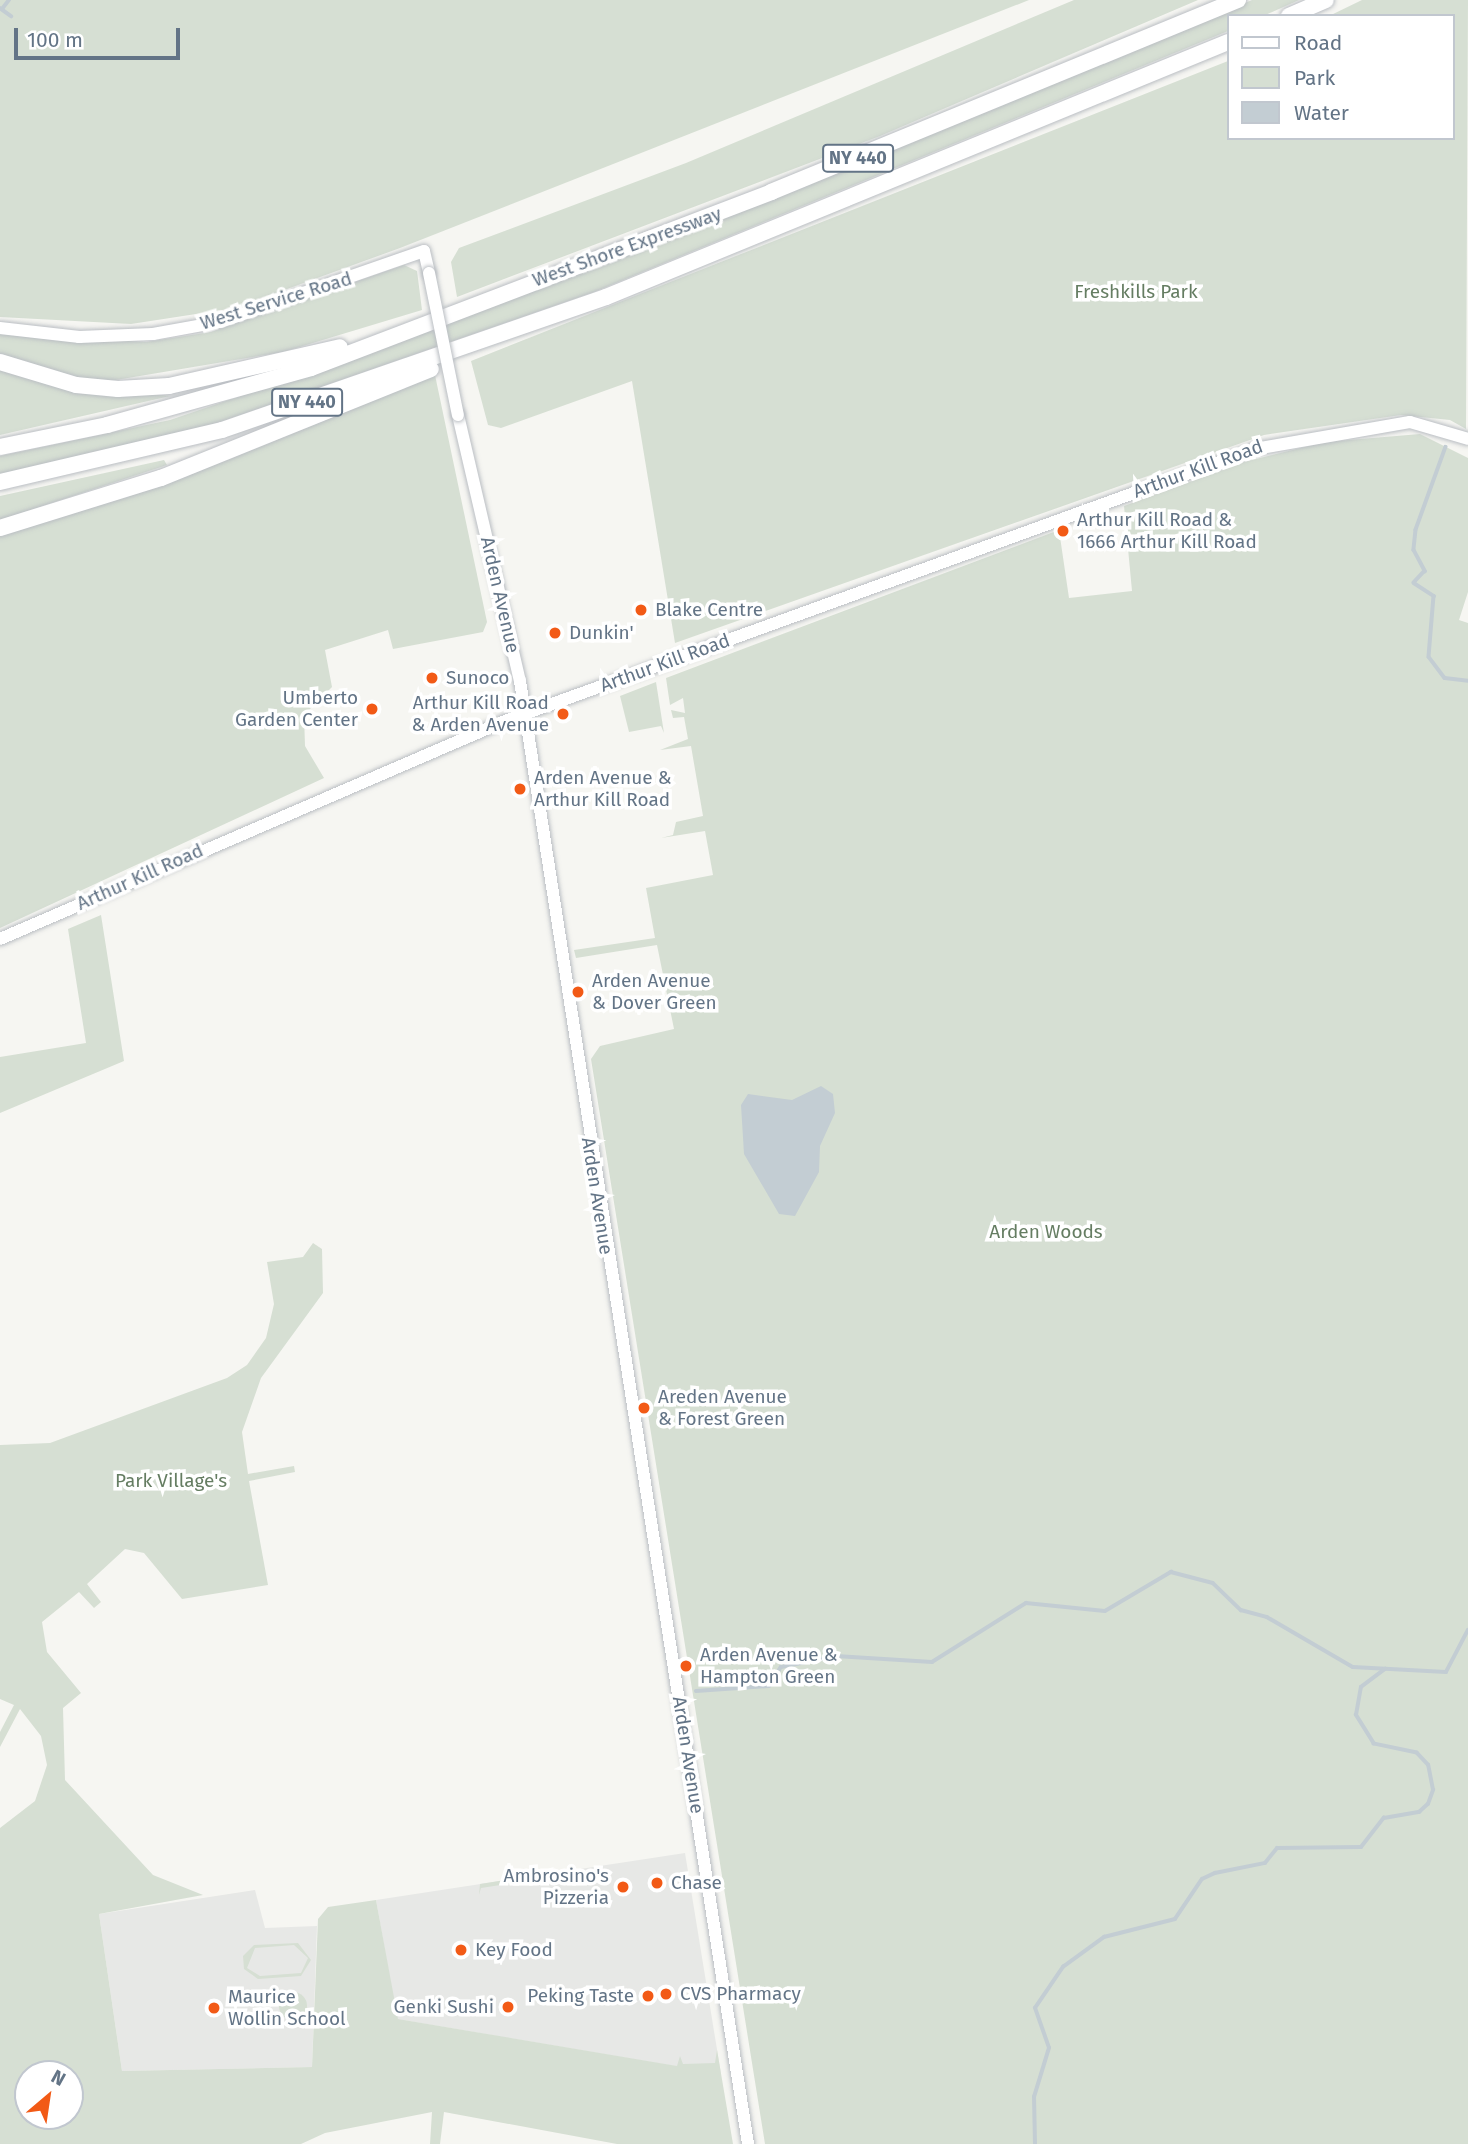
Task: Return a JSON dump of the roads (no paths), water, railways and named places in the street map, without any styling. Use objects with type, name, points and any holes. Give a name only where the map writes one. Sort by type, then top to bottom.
[{"type":"highway","name":"West Shore Expressway","points":[[0,447],[107,425],[311,368],[472,304],[771,192],[1238,0]]},
{"type":"highway","points":[[1294,14],[1326,0]]},
{"type":"highway","name":"West Shore Expressway","points":[[0,482],[222,430],[606,297],[1226,43]]},
{"type":"highway","points":[[0,528],[162,478],[606,297]]},
{"type":"highway","points":[[0,362],[76,385],[169,386],[356,343],[472,304]]},
{"type":"street","name":"Arden Avenue","points":[[424,251],[524,714],[748,2144]]},
{"type":"street","name":"West Service Road","points":[[0,328],[79,337],[220,322],[424,251]]},
{"type":"street","name":"Arthur Kill Road","points":[[0,939],[338,789],[524,714],[1278,441],[1410,422],[1468,439]]},
{"type":"water","points":[[821,1086],[833,1094],[835,1113],[820,1146],[819,1172],[795,1216],[779,1214],[744,1154],[741,1105],[748,1094],[792,1100]]},
{"type":"waterway","points":[[2,9],[9,0]]},
{"type":"waterway","points":[[0,8],[11,16]]},
{"type":"waterway","points":[[1446,447],[1416,530],[1414,550],[1425,571],[1414,583],[1434,596],[1429,657],[1445,678],[1468,681]]},
{"type":"waterway","points":[[696,1691],[769,1686],[781,1667],[836,1656],[932,1662],[1026,1603],[1105,1611],[1171,1572],[1213,1583],[1241,1610],[1267,1617],[1353,1667],[1446,1672],[1468,1630]]},
{"type":"waterway","points":[[1035,2144],[1034,2097],[1049,2048],[1035,2008],[1063,1967],[1104,1937],[1175,1919],[1202,1879],[1215,1873],[1265,1863],[1277,1848],[1361,1847],[1384,1818],[1419,1812],[1428,1804],[1433,1790],[1428,1765],[1417,1753],[1374,1744],[1356,1715],[1361,1687],[1385,1669]]},
{"type":"place","name":"Arthur Kill Road & 1666 Arthur Kill Road","points":[[1063,531]]},
{"type":"place","name":"Blake Centre","points":[[641,610]]},
{"type":"place","name":"Dunkin'","points":[[555,633]]},
{"type":"place","name":"Sunoco","points":[[432,678]]},
{"type":"place","name":"Umberto Garden Center","points":[[372,709]]},
{"type":"place","name":"Arthur Kill Road & Arden Avenue","points":[[563,714]]},
{"type":"place","name":"Arden Avenue & Arthur Kill Road","points":[[520,789]]},
{"type":"place","name":"Arden Avenue & Dover Green","points":[[578,992]]},
{"type":"place","name":"Areden Avenue & Forest Green","points":[[644,1408]]},
{"type":"place","name":"Arden Avenue & Hampton Green","points":[[686,1666]]},
{"type":"place","name":"Chase","points":[[657,1883]]},
{"type":"place","name":"Ambrosino's Pizzeria","points":[[623,1887]]},
{"type":"place","name":"Key Food","points":[[461,1950]]},
{"type":"place","name":"CVS Pharmacy","points":[[666,1994]]},
{"type":"place","name":"Peking Taste","points":[[648,1996]]},
{"type":"place","name":"Genki Sushi","points":[[508,2007]]},
{"type":"place","name":"Maurice Wollin School","points":[[214,2008]]},
{"type":"park label","name":"Freshkills Park","points":[[1136,292]]},
{"type":"park label","name":"Arden Woods","points":[[1046,1232]]},
{"type":"park label","name":"Park Village's","points":[[171,1481]]}]
